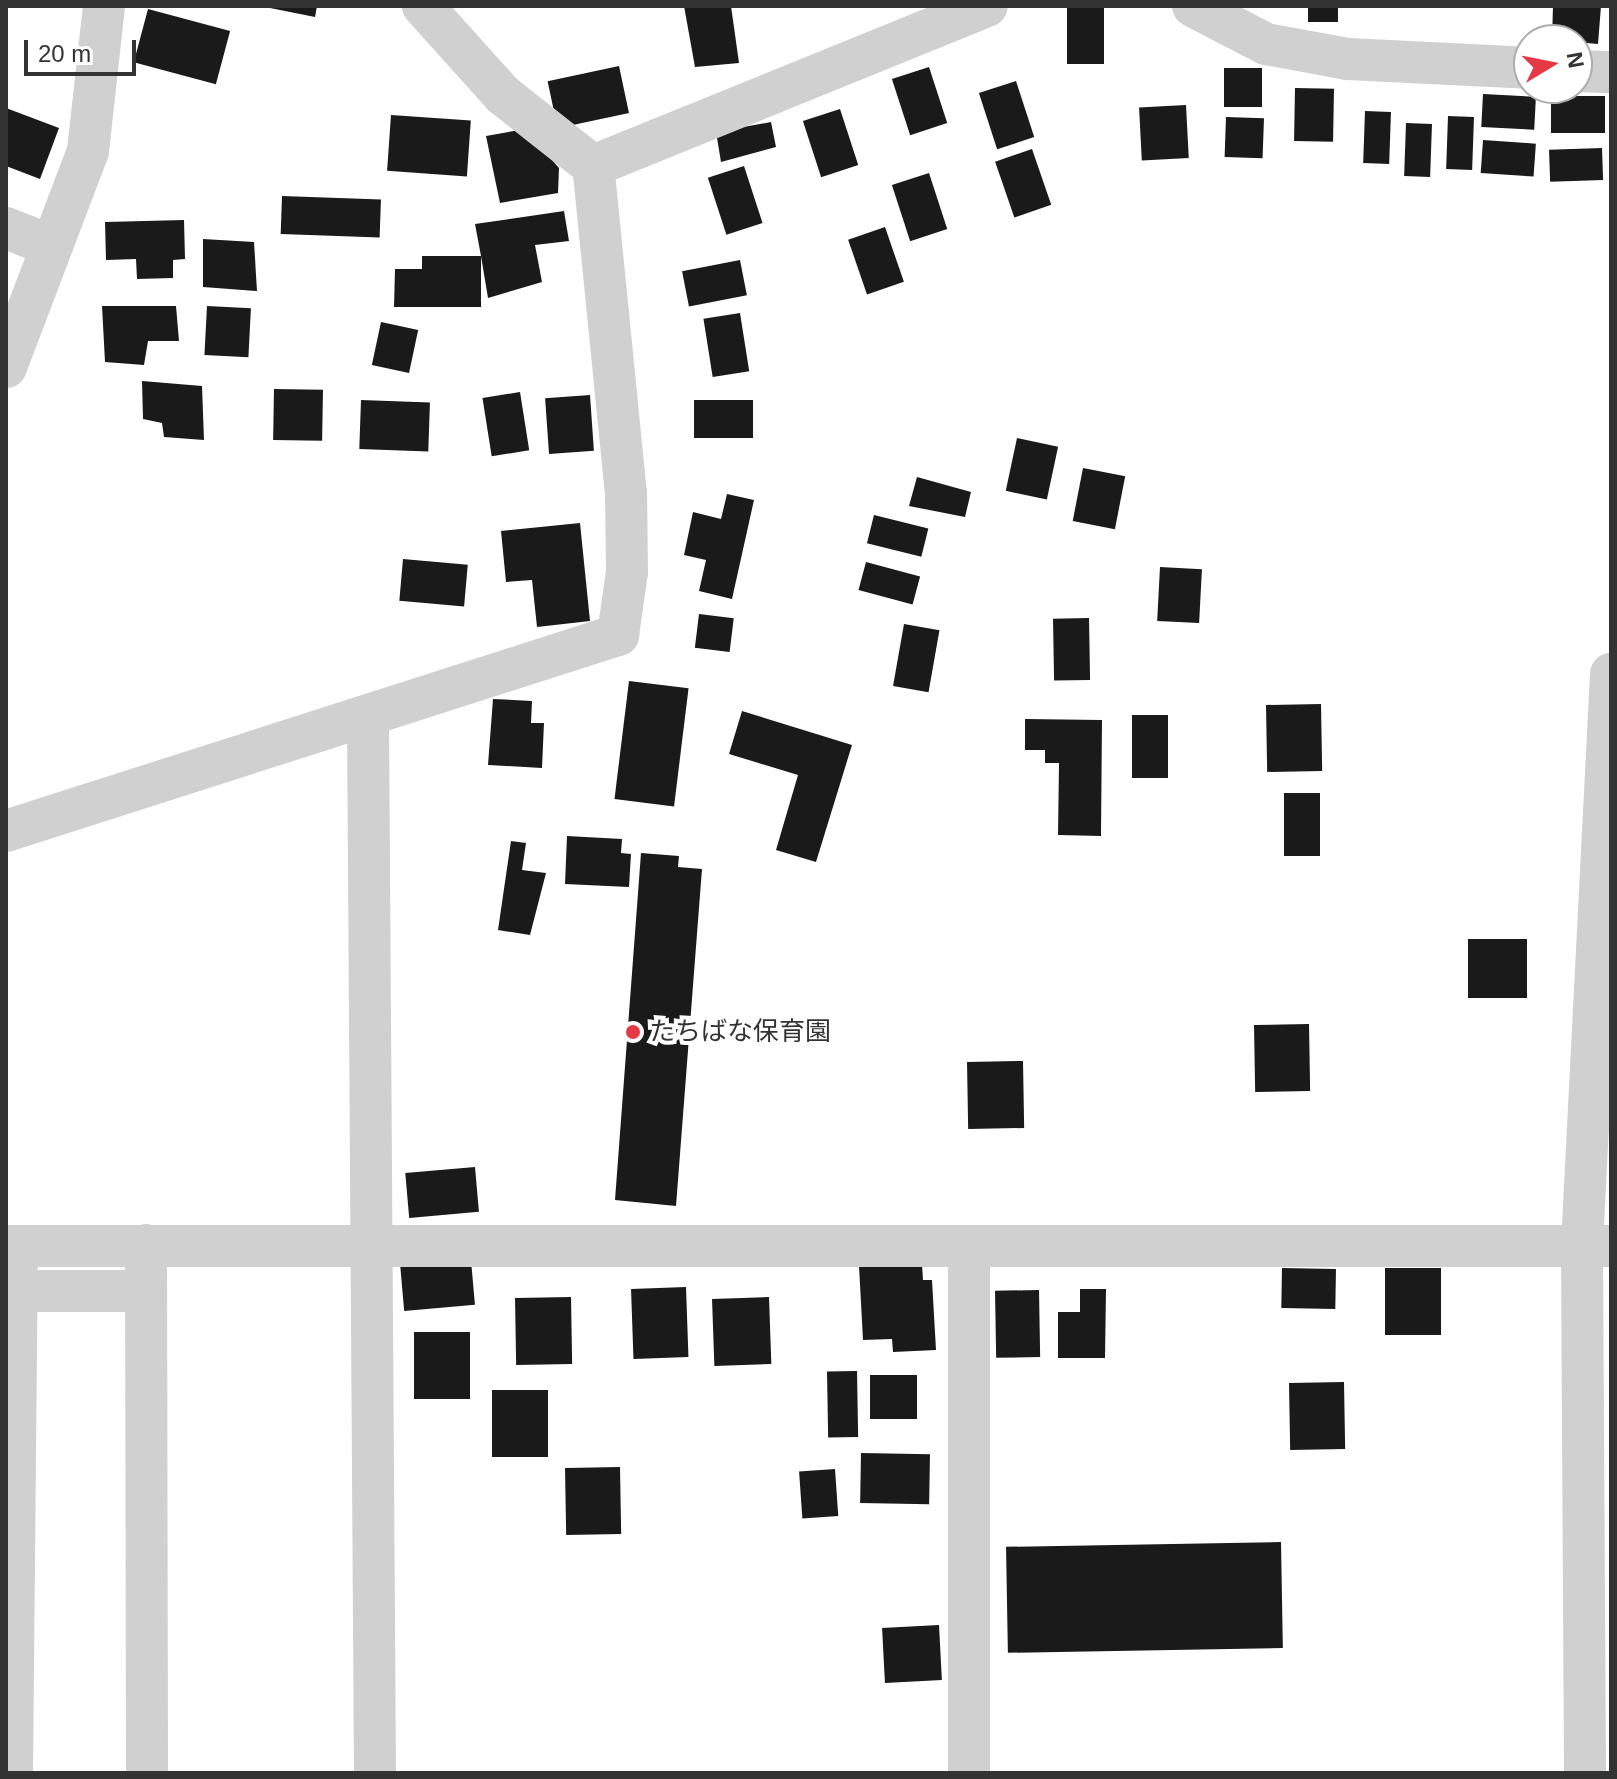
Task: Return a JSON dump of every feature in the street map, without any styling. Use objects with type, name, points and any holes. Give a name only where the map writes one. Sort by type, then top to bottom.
[{"type":"street","points":[[6,367],[88,151],[104,6]]},
{"type":"street","points":[[6,831],[368,718],[618,635],[627,572],[626,494],[593,166],[503,95],[423,6]]},
{"type":"street","points":[[593,166],[987,6]]},
{"type":"street","points":[[1193,6],[1266,44],[1348,59],[1513,67]]},
{"type":"street","points":[[6,228],[52,246]]},
{"type":"street","points":[[1585,1773],[1611,674]]},
{"type":"street","points":[[368,718],[375,1773]]},
{"type":"street","points":[[146,1245],[147,1773]]},
{"type":"street","points":[[12,1773],[16,1291],[11,1246],[1596,1246]]},
{"type":"street","points":[[969,1247],[969,1773]]},
{"type":"street","points":[[16,1291],[146,1291]]},
{"type":"building","points":[[260,6],[317,6],[315,17]]},
{"type":"building","points":[[684,6],[731,6],[739,63],[695,67]]},
{"type":"building","points":[[1067,6],[1104,6],[1104,64],[1067,64]]},
{"type":"building","points":[[1308,6],[1338,6],[1338,22],[1308,22]]},
{"type":"building","points":[[1553,6],[1601,6],[1598,44],[1593,44],[1593,24],[1552,24]]},
{"type":"building","points":[[148,9],[230,31],[216,84],[134,62]]},
{"type":"building","points":[[619,66],[629,113],[558,128],[548,81]]},
{"type":"building","points":[[929,67],[947,123],[910,135],[892,79]]},
{"type":"building","points":[[1224,68],[1262,68],[1262,107],[1224,107]]},
{"type":"building","points":[[1016,81],[1034,137],[997,149],[979,93]]},
{"type":"building","points":[[1295,88],[1334,89],[1333,142],[1294,141]]},
{"type":"building","points":[[1483,94],[1513,96],[1513,104],[1536,104],[1534,130],[1481,127]]},
{"type":"building","points":[[1593,96],[1605,96],[1605,133],[1551,133],[1551,104],[1593,104]]},
{"type":"building","points":[[1186,105],[1189,158],[1142,160],[1139,107]]},
{"type":"building","points":[[6,108],[59,128],[40,179],[6,166]]},
{"type":"building","points":[[840,109],[858,165],[821,177],[803,121]]},
{"type":"building","points":[[1365,111],[1391,112],[1389,164],[1363,163]]},
{"type":"building","points":[[391,115],[471,121],[467,176],[387,171]]},
{"type":"building","points":[[1448,116],[1474,117],[1472,170],[1446,169]]},
{"type":"building","points":[[1226,117],[1264,118],[1263,158],[1225,157]]},
{"type":"building","points":[[771,122],[776,147],[721,162],[716,132]]},
{"type":"building","points":[[1406,123],[1432,124],[1430,177],[1404,176]]},
{"type":"building","points":[[525,129],[559,168],[558,193],[500,203],[486,136]]},
{"type":"building","points":[[1483,140],[1536,144],[1534,177],[1481,173]]},
{"type":"building","points":[[1602,148],[1603,180],[1550,182],[1549,150]]},
{"type":"building","points":[[1032,149],[1051,205],[1014,217],[995,162]]},
{"type":"building","points":[[744,166],[763,223],[726,235],[708,178]]},
{"type":"building","points":[[929,173],[947,229],[910,241],[892,185]]},
{"type":"building","points":[[282,196],[381,199],[380,237],[281,234]]},
{"type":"building","points":[[564,211],[569,241],[535,245],[542,282],[488,298],[475,224]]},
{"type":"building","points":[[184,220],[185,259],[173,260],[173,278],[137,279],[136,259],[106,260],[105,222]]},
{"type":"building","points":[[885,227],[904,282],[867,295],[848,240]]},
{"type":"building","points":[[203,239],[254,242],[257,291],[203,287]]},
{"type":"building","points":[[422,256],[481,256],[481,307],[394,307],[395,269],[422,269]]},
{"type":"building","points":[[740,260],[747,295],[689,307],[682,271]]},
{"type":"building","points":[[102,306],[176,306],[179,341],[148,341],[144,365],[105,362]]},
{"type":"building","points":[[207,306],[251,308],[248,357],[204,355]]},
{"type":"building","points":[[740,313],[749,371],[713,377],[703,319]]},
{"type":"building","points":[[381,322],[418,330],[409,373],[372,365]]},
{"type":"building","points":[[142,381],[202,386],[204,440],[164,437],[162,423],[143,419]]},
{"type":"building","points":[[274,389],[323,390],[322,441],[273,440]]},
{"type":"building","points":[[520,392],[529,450],[492,456],[482,398]]},
{"type":"building","points":[[590,395],[594,451],[549,454],[545,398]]},
{"type":"building","points":[[361,400],[430,402],[428,451],[359,449]]},
{"type":"building","points":[[694,400],[753,400],[753,438],[694,438]]},
{"type":"building","points":[[1017,438],[1058,447],[1047,500],[1006,491]]},
{"type":"building","points":[[1083,468],[1125,476],[1115,529],[1073,521]]},
{"type":"building","points":[[917,477],[971,492],[965,517],[909,506]]},
{"type":"building","points":[[727,494],[754,500],[732,599],[699,591],[706,560],[684,555],[693,512],[721,519]]},
{"type":"building","points":[[874,515],[928,529],[921,557],[867,543]]},
{"type":"building","points":[[580,523],[590,621],[537,627],[532,580],[506,582],[501,531]]},
{"type":"building","points":[[403,559],[468,565],[464,607],[399,601]]},
{"type":"building","points":[[866,562],[920,576],[913,605],[858,590]]},
{"type":"building","points":[[1160,567],[1202,569],[1199,623],[1157,621]]},
{"type":"building","points":[[699,614],[734,618],[730,652],[695,648]]},
{"type":"building","points":[[1089,618],[1090,680],[1054,681],[1053,619]]},
{"type":"building","points":[[904,624],[939,630],[929,692],[893,686]]},
{"type":"building","points":[[629,681],[689,688],[674,806],[614,799]]},
{"type":"building","points":[[493,699],[532,701],[531,723],[544,723],[542,768],[488,765]]},
{"type":"building","points":[[1321,704],[1322,771],[1267,772],[1266,705]]},
{"type":"building","points":[[742,711],[852,745],[816,862],[776,850],[798,775],[729,754]]},
{"type":"building","points":[[1132,715],[1168,715],[1168,778],[1132,778]]},
{"type":"building","points":[[1025,719],[1102,720],[1101,836],[1058,835],[1059,763],[1045,763],[1045,750],[1025,750]]},
{"type":"building","points":[[1284,793],[1320,793],[1320,856],[1284,856]]},
{"type":"building","points":[[567,836],[622,839],[621,853],[631,854],[629,887],[565,884]]},
{"type":"building","points":[[511,841],[526,843],[522,870],[546,873],[530,935],[498,930]]},
{"type":"building","points":[[641,853],[679,856],[678,867],[702,869],[676,1206],[615,1200]]},
{"type":"building","points":[[1468,939],[1527,939],[1527,998],[1468,998]]},
{"type":"building","points":[[1309,1024],[1310,1091],[1255,1092],[1254,1025]]},
{"type":"building","points":[[1023,1061],[1024,1128],[968,1129],[967,1062]]},
{"type":"building","points":[[475,1167],[479,1212],[409,1218],[405,1173]]},
{"type":"building","points":[[471,1260],[475,1305],[404,1311],[400,1266]]},
{"type":"building","points":[[922,1264],[923,1280],[932,1280],[936,1350],[893,1352],[892,1339],[863,1340],[859,1266]]},
{"type":"building","points":[[1282,1268],[1336,1269],[1335,1309],[1281,1308]]},
{"type":"building","points":[[1385,1268],[1441,1268],[1441,1335],[1385,1335]]},
{"type":"building","points":[[686,1287],[688,1357],[633,1359],[631,1289]]},
{"type":"building","points":[[1080,1289],[1106,1289],[1105,1358],[1058,1358],[1058,1312],[1080,1312]]},
{"type":"building","points":[[1039,1290],[1040,1357],[996,1358],[995,1291]]},
{"type":"building","points":[[571,1297],[572,1364],[516,1365],[515,1298]]},
{"type":"building","points":[[769,1297],[771,1364],[714,1366],[712,1299]]},
{"type":"building","points":[[414,1332],[470,1332],[470,1399],[414,1399]]},
{"type":"building","points":[[857,1371],[858,1437],[828,1438],[827,1372]]},
{"type":"building","points":[[870,1375],[917,1375],[917,1419],[870,1419]]},
{"type":"building","points":[[1344,1382],[1345,1449],[1290,1450],[1289,1383]]},
{"type":"building","points":[[492,1390],[548,1390],[548,1457],[492,1457]]},
{"type":"building","points":[[861,1453],[930,1454],[929,1504],[860,1503]]},
{"type":"building","points":[[620,1467],[621,1534],[566,1535],[565,1468]]},
{"type":"building","points":[[835,1469],[838,1516],[802,1518],[799,1472]]},
{"type":"building","points":[[1281,1542],[1283,1648],[1008,1653],[1006,1547]]},
{"type":"building","points":[[939,1625],[942,1680],[885,1683],[882,1628]]},
{"type":"place","name":"たちばな保育園","points":[[633,1032]]}]
